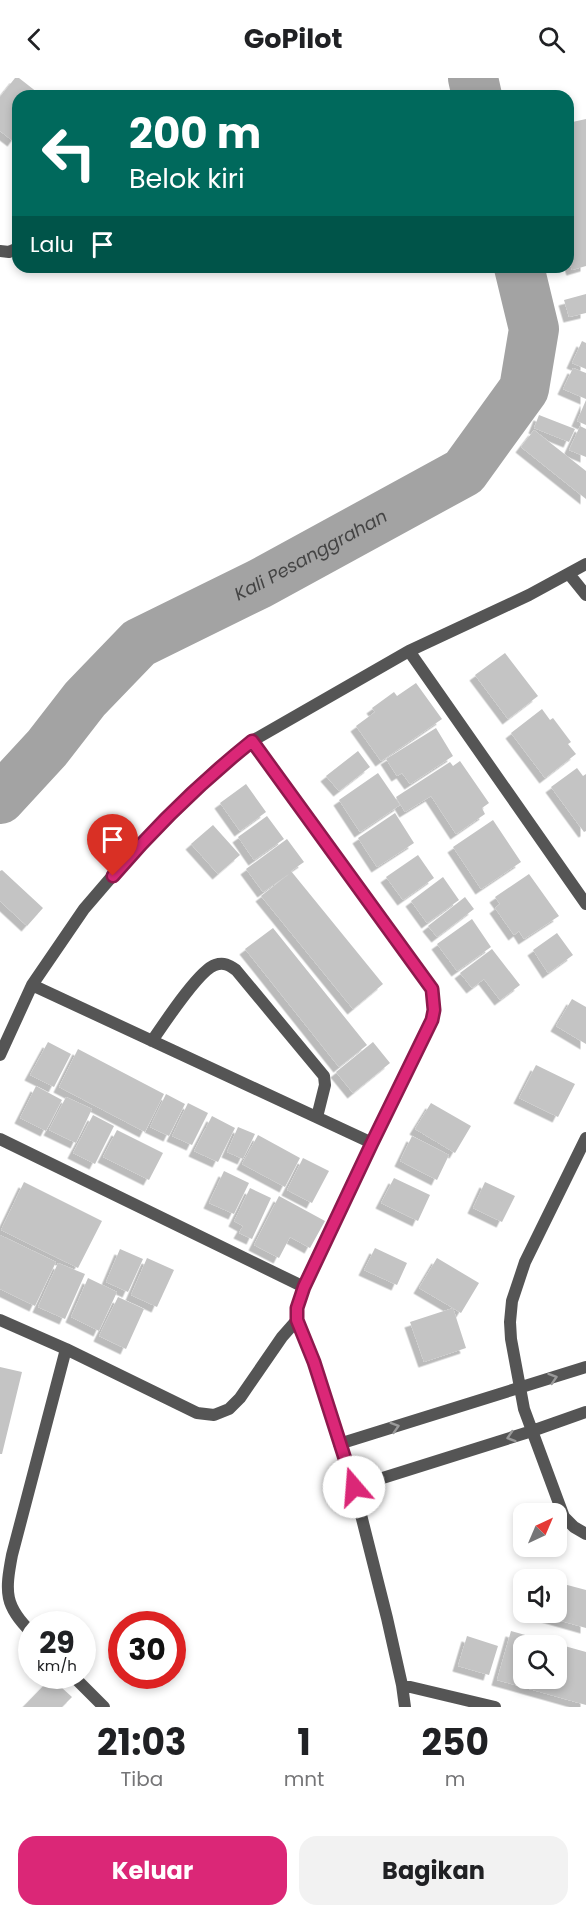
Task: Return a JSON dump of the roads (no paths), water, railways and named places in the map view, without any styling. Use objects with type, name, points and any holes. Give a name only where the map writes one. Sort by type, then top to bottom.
[{"type":"street","points":[[0,1055],[32,985],[84,909],[127,859],[215,771],[252,741],[409,651],[529,596],[586,564]]},
{"type":"street","points":[[569,574],[586,595]]},
{"type":"street","points":[[409,651],[586,904]]},
{"type":"street","points":[[252,741],[432,989],[434,1010],[432,1020],[304,1287],[297,1308],[297,1320],[314,1362],[354,1487],[402,1685],[405,1707]]},
{"type":"street","points":[[152,1041],[197,980],[213,965],[226,963],[236,970],[324,1076],[325,1085],[317,1117]]},
{"type":"street","points":[[32,985],[372,1143]]},
{"type":"street","points":[[586,1138],[535,1239],[512,1301],[511,1339],[519,1389],[564,1517],[586,1534]]},
{"type":"street","points":[[0,1139],[304,1287]]},
{"type":"street","points":[[0,1320],[66,1349],[197,1413],[214,1415],[229,1410],[240,1398],[268,1355],[297,1320]]},
{"type":"street","points":[[18,1616],[11,1608],[8,1575],[66,1349]]},
{"type":"street","points":[[339,1444],[586,1367]]},
{"type":"street","points":[[354,1487],[586,1412]]},
{"type":"street","points":[[0,1617],[11,1608]]},
{"type":"street","points":[[402,1685],[495,1707]]},
{"type":"street","points":[[86,1689],[104,1707]]},
{"type":"waterway","name":"Kali Pesanggrahan","points":[[473,78],[476,90]]},
{"type":"waterway","name":"Kali Pesanggrahan","points":[[0,799],[47,748],[85,699],[139,643],[259,584],[464,472],[524,389],[534,329],[520,273]]}]
